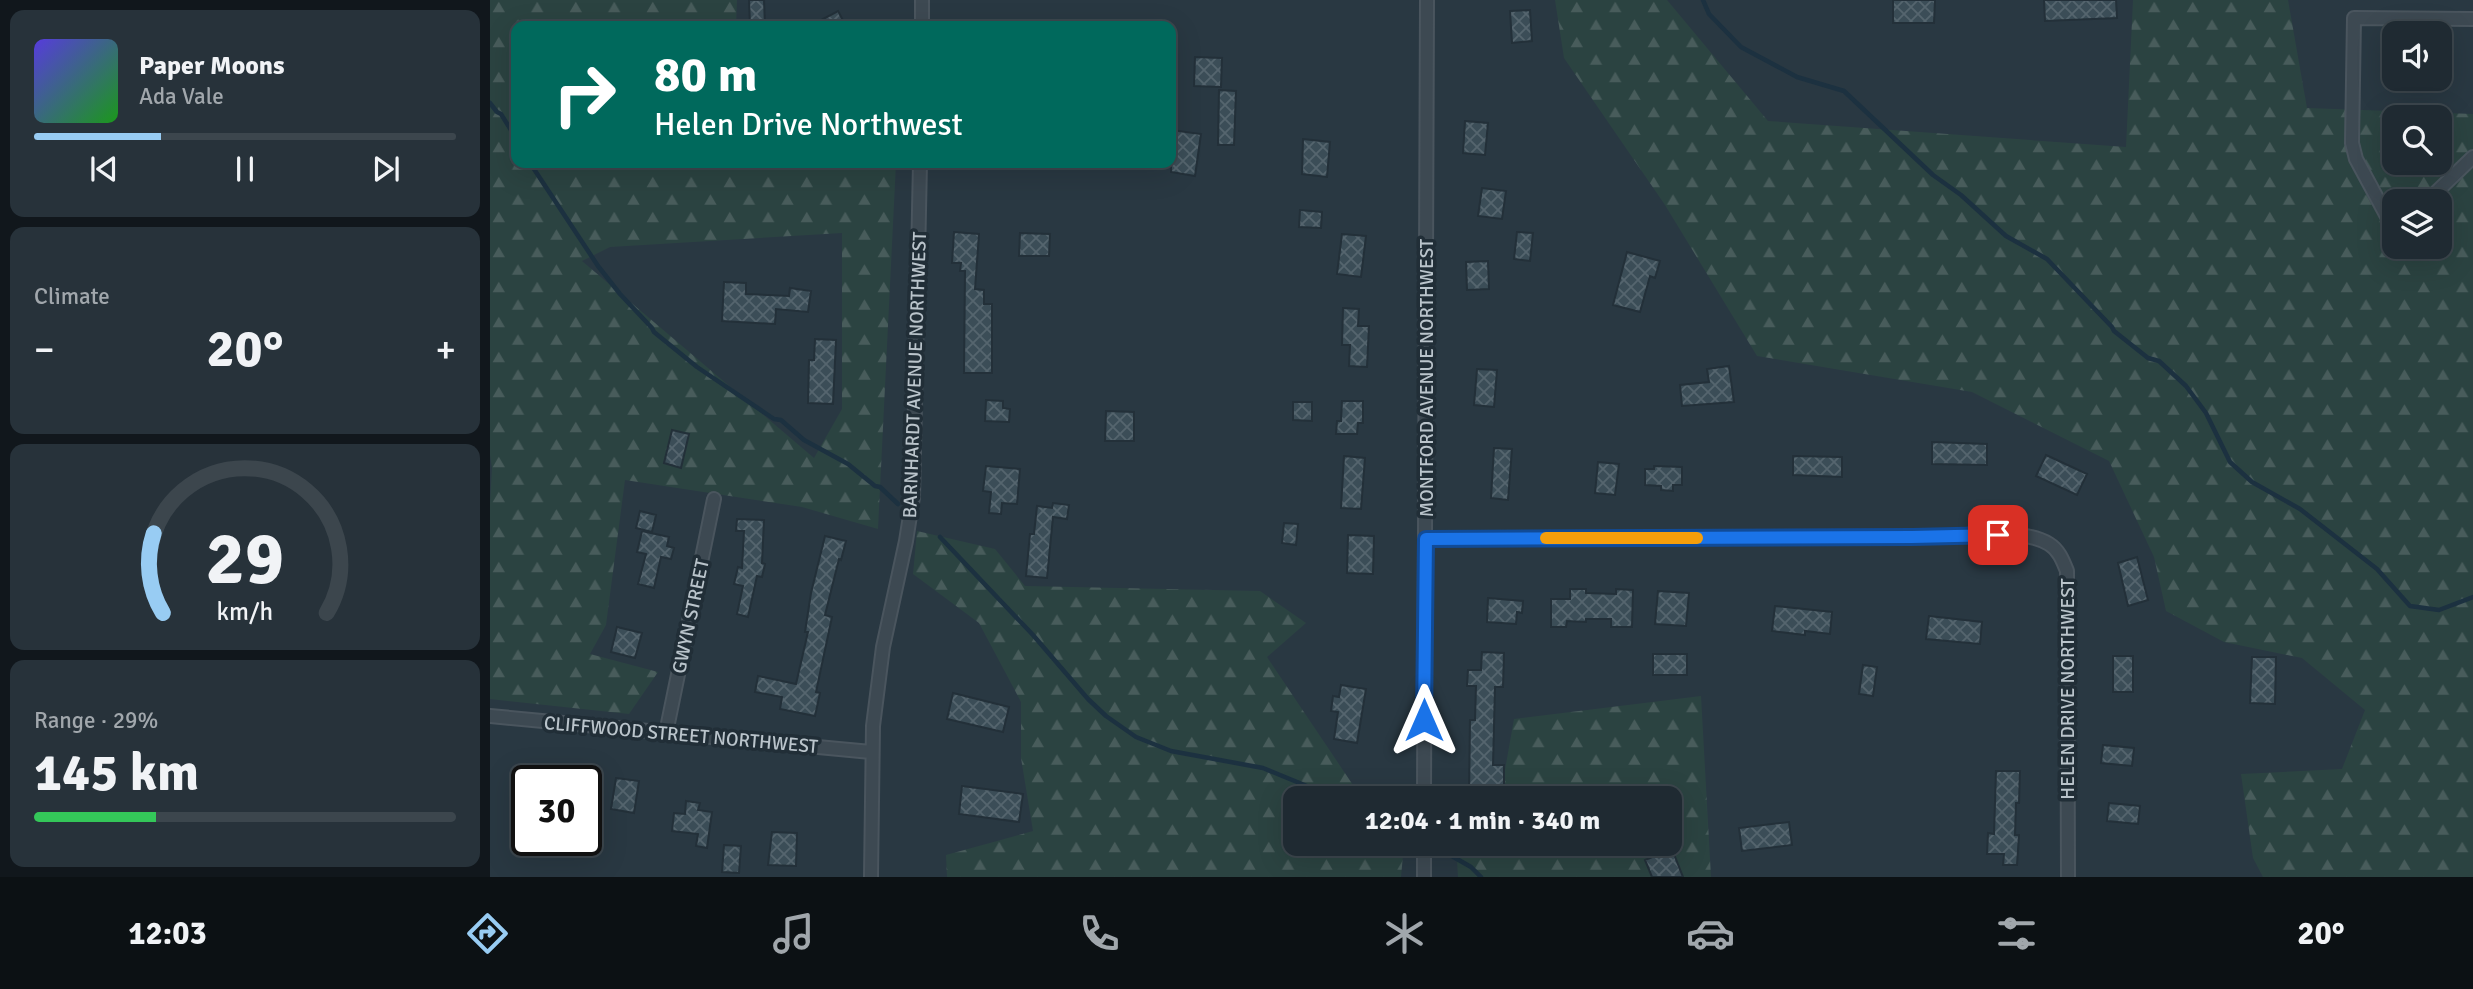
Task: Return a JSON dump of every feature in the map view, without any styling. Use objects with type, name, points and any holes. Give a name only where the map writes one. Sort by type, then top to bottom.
[{"type":"street","points":[[922,0],[922,21]]},
{"type":"street","name":"MONTFORD AVENUE NORTHWEST","points":[[1424,786],[1427,0]]},
{"type":"street","points":[[2382,207],[2356,159],[2352,143],[2354,18],[2473,19]]},
{"type":"street","points":[[2440,189],[2473,157]]},
{"type":"street","name":"BARNHARDT AVENUE NORTHWEST","points":[[872,877],[871,752],[883,647],[906,541],[912,497],[920,168]]},
{"type":"street","name":"GWYN STREET","points":[[666,733],[714,499]]},
{"type":"street","name":"HELEN DRIVE NORTHWEST","points":[[1426,539],[1998,535],[2034,538],[2050,544],[2063,560],[2067,571],[2068,877]]},
{"type":"street","name":"CLIFFWOOD STREET NORTHWEST","points":[[490,716],[871,752]]},
{"type":"street","points":[[1423,877],[1424,856]]},
{"type":"green space","points":[[490,0],[737,0],[736,21],[511,21],[511,168],[896,168],[878,529],[802,507],[625,480],[606,625],[590,654],[658,672],[629,714],[490,699]],"holes":[[[842,233],[842,409],[814,458],[582,261],[610,247]]]},
{"type":"green space","points":[[1555,0],[1667,0],[1768,121],[2126,147],[2133,0],[2288,0],[2307,108],[2382,111],[2382,175],[2452,175],[2452,113],[2473,114],[2473,877],[2263,877],[2253,858],[2241,774],[2342,769],[2365,710],[2302,658],[2224,642],[2166,611],[2154,557],[2109,461],[1972,392],[1757,356],[1665,205],[1564,58]]},
{"type":"green space","points":[[917,531],[995,549],[1025,586],[1260,591],[1306,623],[1267,657],[1354,786],[1283,786],[1283,856],[1403,856],[1401,877],[947,877],[946,855],[1033,831],[1021,758],[1021,702],[979,623],[913,574]]},
{"type":"green space","points":[[1701,696],[1711,877],[1458,877],[1457,856],[1682,856],[1682,786],[1502,786],[1514,719]]},
{"type":"building","points":[[749,0],[764,0],[765,21],[750,21]]},
{"type":"building","points":[[1893,0],[1935,0],[1934,23],[1893,23]]},
{"type":"building","points":[[2044,0],[2116,0],[2117,18],[2045,21]]},
{"type":"building","points":[[1530,10],[1532,41],[1512,43],[1510,11]]},
{"type":"building","points":[[838,11],[843,21],[819,21]]},
{"type":"building","points":[[1195,57],[1222,58],[1221,87],[1194,86]]},
{"type":"building","points":[[1219,90],[1236,91],[1234,145],[1218,145]]},
{"type":"building","points":[[1465,121],[1488,123],[1485,155],[1463,153]]},
{"type":"building","points":[[1176,131],[1201,134],[1195,176],[1171,172],[1171,168],[1176,168]]},
{"type":"building","points":[[1303,139],[1330,142],[1327,177],[1302,174]]},
{"type":"building","points":[[1482,188],[1506,191],[1502,219],[1478,216]]},
{"type":"building","points":[[1300,210],[1322,212],[1321,228],[1299,227]]},
{"type":"building","points":[[954,232],[979,234],[975,289],[984,290],[984,304],[992,304],[992,373],[964,373],[965,271],[960,271],[961,263],[952,263]]},
{"type":"building","points":[[1517,232],[1533,233],[1530,261],[1514,259]]},
{"type":"building","points":[[1020,233],[1050,234],[1049,256],[1019,256]]},
{"type":"building","points":[[1342,234],[1366,236],[1361,277],[1337,274]]},
{"type":"building","points":[[1627,252],[1660,261],[1655,278],[1650,276],[1640,312],[1613,305]]},
{"type":"building","points":[[1488,261],[1489,289],[1467,290],[1466,262]]},
{"type":"building","points":[[724,282],[746,283],[746,294],[789,296],[790,288],[811,291],[808,312],[776,309],[775,324],[722,321]]},
{"type":"building","points":[[1343,308],[1359,309],[1358,326],[1369,326],[1367,367],[1349,366],[1350,345],[1342,345]]},
{"type":"building","points":[[815,339],[836,340],[833,404],[808,403],[809,360],[814,360]]},
{"type":"building","points":[[1729,366],[1734,402],[1682,406],[1680,385],[1709,382],[1707,369]]},
{"type":"building","points":[[1477,369],[1497,370],[1494,407],[1474,405]]},
{"type":"building","points":[[986,400],[1003,401],[1003,408],[1010,409],[1009,422],[985,421]]},
{"type":"building","points":[[1342,401],[1363,401],[1363,423],[1358,423],[1357,434],[1336,434],[1337,421],[1341,421]]},
{"type":"building","points":[[1293,402],[1312,402],[1312,421],[1293,420]]},
{"type":"building","points":[[1106,411],[1134,412],[1134,441],[1105,441]]},
{"type":"building","points":[[672,430],[689,434],[681,468],[664,463]]},
{"type":"building","points":[[1932,442],[1987,444],[1987,465],[1932,464]]},
{"type":"building","points":[[1494,448],[1512,449],[1508,500],[1491,498]]},
{"type":"building","points":[[2046,455],[2087,474],[2077,495],[2036,476]]},
{"type":"building","points":[[1344,456],[1365,458],[1361,509],[1341,508]]},
{"type":"building","points":[[1793,456],[1842,457],[1842,477],[1793,475]]},
{"type":"building","points":[[1598,462],[1619,464],[1615,495],[1595,493]]},
{"type":"building","points":[[986,466],[1020,469],[1017,504],[1002,503],[1001,514],[989,513],[991,492],[983,491]]},
{"type":"building","points":[[1654,466],[1682,467],[1682,485],[1673,485],[1673,491],[1661,490],[1661,486],[1645,485],[1645,469],[1654,469]]},
{"type":"building","points":[[1053,503],[1069,505],[1067,519],[1053,517],[1047,578],[1026,576],[1030,534],[1034,534],[1037,506],[1052,508]]},
{"type":"building","points":[[640,511],[656,515],[652,532],[636,528]]},
{"type":"building","points":[[737,519],[764,520],[762,563],[765,564],[762,577],[757,576],[748,617],[737,614],[743,586],[734,584],[738,567],[742,568],[744,531],[736,531]]},
{"type":"building","points":[[1284,523],[1298,524],[1296,545],[1282,543]]},
{"type":"building","points":[[642,531],[669,537],[667,546],[674,548],[671,559],[661,557],[654,588],[638,584],[646,554],[637,552]]},
{"type":"building","points":[[1348,535],[1374,536],[1373,574],[1347,573]]},
{"type":"building","points":[[825,536],[846,541],[825,615],[832,617],[816,692],[820,693],[815,716],[780,709],[782,697],[755,692],[758,676],[796,684],[808,632],[805,632],[811,593]]},
{"type":"building","points":[[2137,557],[2148,600],[2128,606],[2118,563]]},
{"type":"building","points":[[1570,589],[1586,589],[1586,593],[1616,594],[1616,589],[1633,590],[1632,627],[1611,627],[1611,619],[1586,619],[1586,622],[1567,621],[1566,627],[1551,627],[1551,599],[1570,599]]},
{"type":"building","points":[[1658,591],[1689,593],[1686,626],[1655,624]]},
{"type":"building","points":[[1488,598],[1523,601],[1522,613],[1517,612],[1516,624],[1487,622]]},
{"type":"building","points":[[1775,606],[1832,612],[1830,634],[1805,631],[1805,635],[1772,631]]},
{"type":"building","points":[[1929,616],[1982,622],[1980,644],[1926,639]]},
{"type":"building","points":[[617,627],[642,633],[635,658],[611,652]]},
{"type":"building","points":[[1482,652],[1504,653],[1503,687],[1495,687],[1493,765],[1504,765],[1504,786],[1469,786],[1470,720],[1475,720],[1476,686],[1467,686],[1468,670],[1481,670]]},
{"type":"building","points":[[1653,654],[1687,654],[1687,675],[1653,675]]},
{"type":"building","points":[[2113,656],[2133,656],[2133,692],[2113,692]]},
{"type":"building","points":[[2252,657],[2276,657],[2275,704],[2250,703]]},
{"type":"building","points":[[1863,665],[1877,667],[1873,696],[1859,694]]},
{"type":"building","points":[[1341,685],[1366,689],[1357,743],[1334,739],[1338,712],[1331,711],[1333,696],[1339,697]]},
{"type":"building","points":[[953,693],[1009,707],[1003,732],[947,719]]},
{"type":"building","points":[[2103,745],[2134,748],[2132,766],[2101,763]]},
{"type":"building","points":[[1996,771],[2020,771],[2019,803],[2016,803],[2015,835],[2019,835],[2017,865],[2003,865],[2004,854],[1987,854],[1988,833],[1994,834]]},
{"type":"building","points":[[616,778],[639,781],[634,813],[611,809]]},
{"type":"building","points":[[962,786],[1023,794],[1019,822],[959,814]]},
{"type":"building","points":[[686,801],[700,803],[698,810],[712,812],[707,848],[696,846],[698,834],[672,831],[674,813],[685,814]]},
{"type":"building","points":[[2109,803],[2140,806],[2138,824],[2107,821]]},
{"type":"building","points":[[1789,822],[1792,845],[1742,851],[1739,828]]},
{"type":"building","points":[[772,832],[797,833],[796,866],[768,865]]},
{"type":"building","points":[[724,845],[741,846],[739,873],[722,872]]},
{"type":"building","points":[[1655,856],[1675,856],[1683,877],[1652,877],[1645,860]]},
{"type":"waterway","points":[[1703,0],[1709,14],[1741,47],[1797,77],[1844,91],[1933,175],[1961,195],[2006,236],[2047,259],[2114,331],[2148,358],[2159,361],[2186,386],[2206,413],[2230,462],[2252,482],[2300,509],[2377,569],[2410,606],[2439,610],[2473,597]]},
{"type":"waterway","points":[[490,103],[511,130]]},
{"type":"waterway","points":[[533,168],[598,266],[654,332],[697,367],[774,419],[781,420],[804,440],[848,464],[898,504]]},
{"type":"waterway","points":[[940,537],[1033,635],[1088,699],[1106,716],[1136,737],[1171,751],[1263,768],[1307,786]]},
{"type":"waterway","points":[[1452,856],[1471,867],[1481,877]]},
{"type":"slow traffic","points":[[1546,538],[1697,538]]},
{"type":"route","points":[[1424,720],[1426,539],[1998,535]]}]
